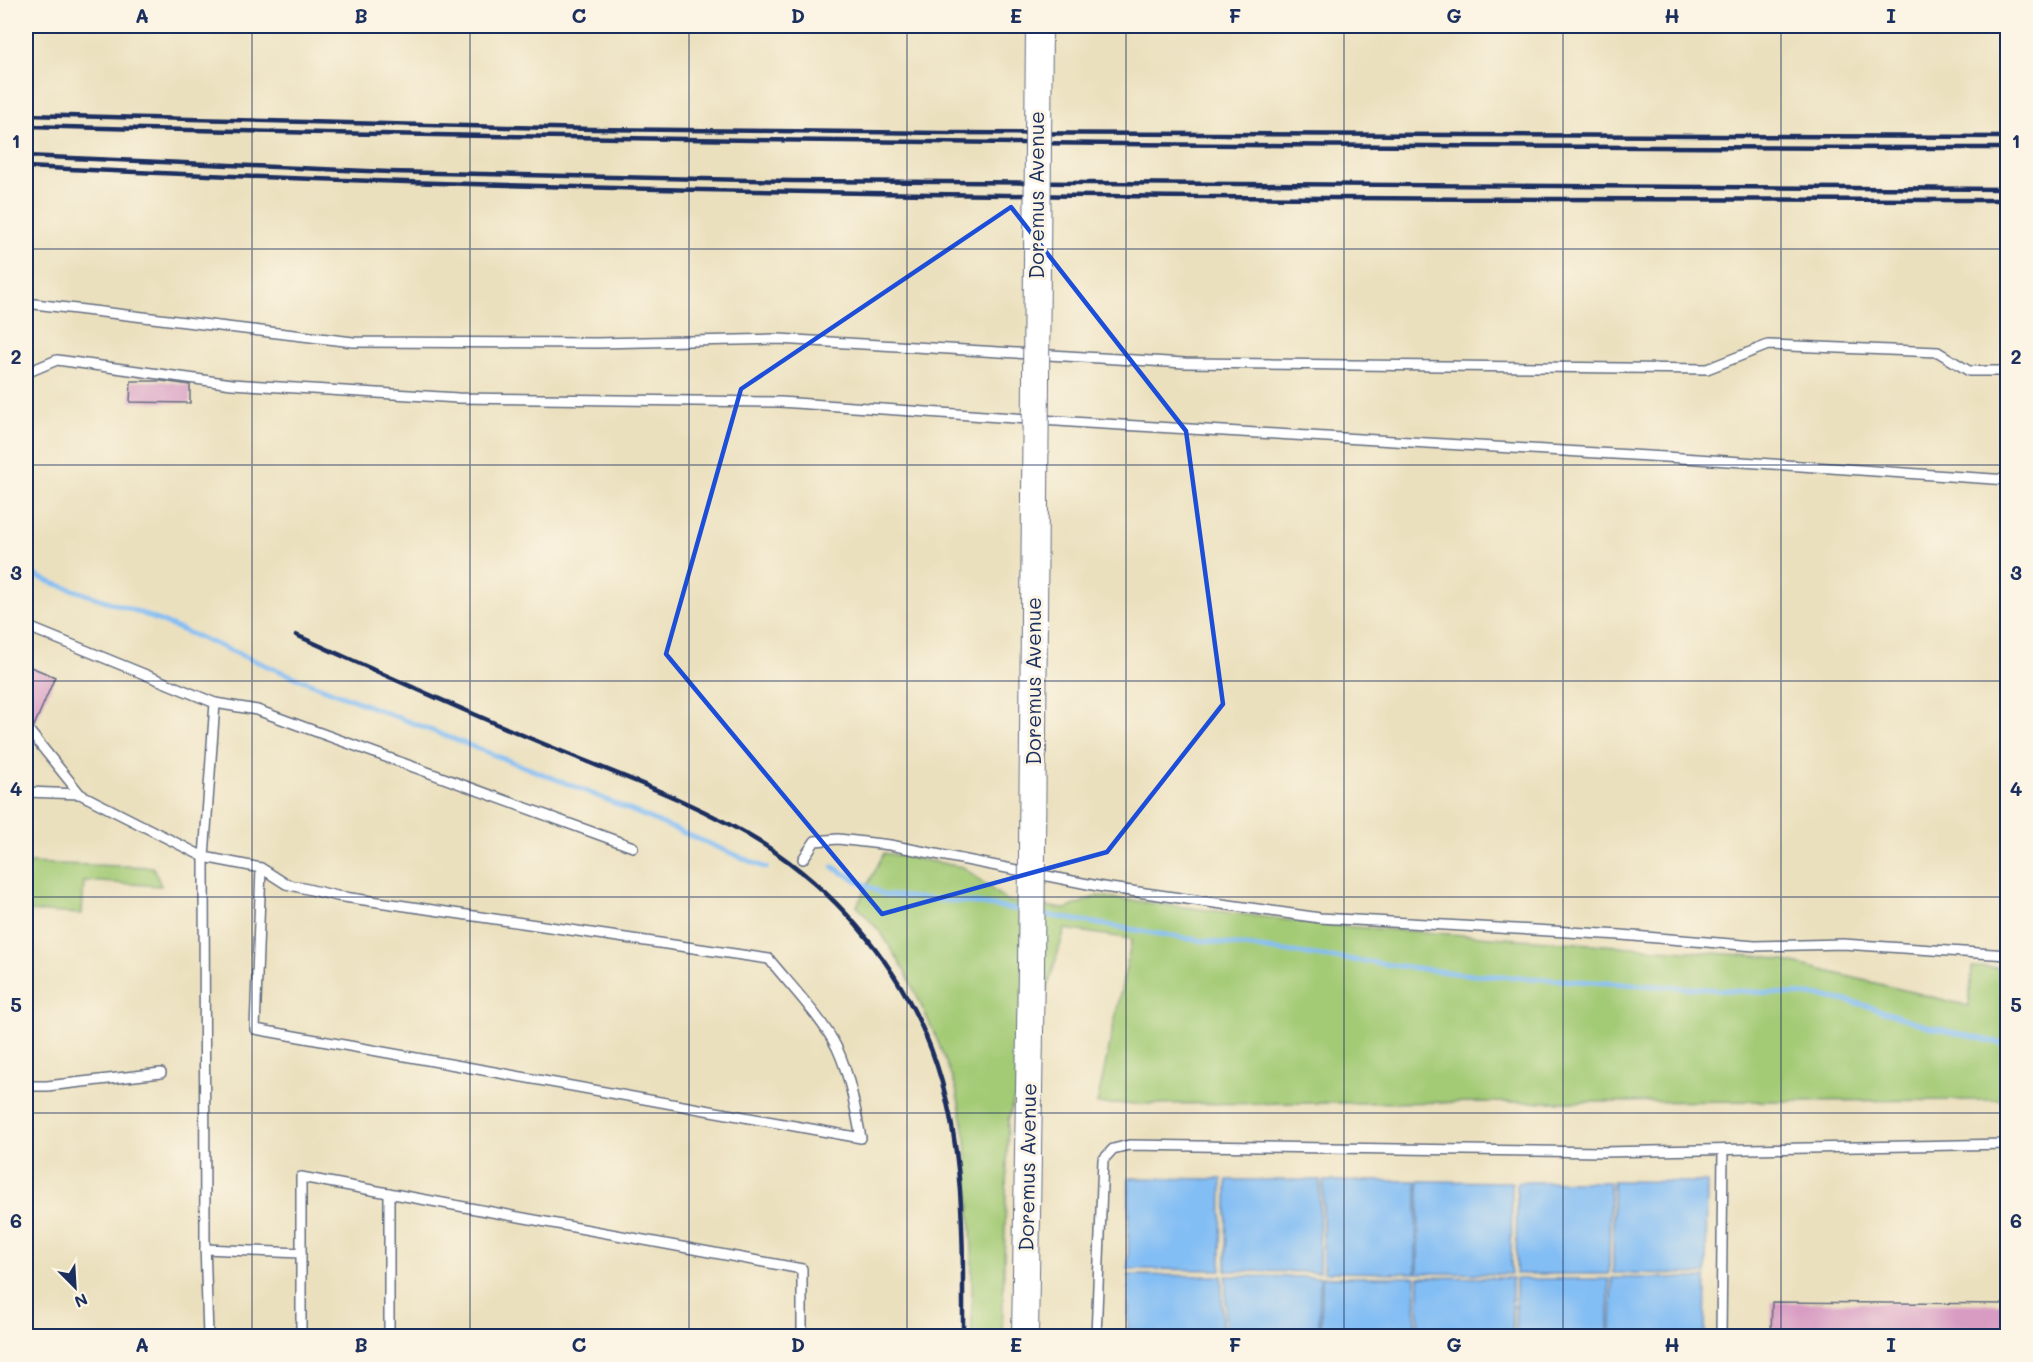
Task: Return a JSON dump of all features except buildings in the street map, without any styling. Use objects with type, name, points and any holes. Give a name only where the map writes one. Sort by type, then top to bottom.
[{"type":"main road","name":"Doremus Avenue","points":[[1025,1336],[1031,969],[1039,26]]},
{"type":"lane","points":[[26,303],[353,342],[597,343],[778,339],[1185,363],[1707,369],[1768,345],[1938,352],[1969,370],[2007,371]]},
{"type":"lane","points":[[26,373],[57,360],[232,384],[458,398],[780,402],[2007,480]]},
{"type":"lane","points":[[26,626],[215,703],[256,710],[633,847]]},
{"type":"lane","points":[[208,1336],[205,1249],[204,857],[215,703]]},
{"type":"lane","points":[[26,727],[81,794],[204,857],[261,868],[286,884],[337,896],[769,959],[829,1034],[837,1048],[848,1075],[861,1138],[255,1029],[261,868]]},
{"type":"lane","points":[[26,792],[81,794]]},
{"type":"lane","points":[[803,859],[815,841],[838,839],[890,845],[1103,887],[1320,918],[1622,934],[1755,946],[1843,944],[2007,955]]},
{"type":"lane","points":[[26,1086],[47,1086],[161,1073]]},
{"type":"lane","points":[[1096,1336],[1103,1160],[1113,1149],[1130,1145],[1603,1152],[2007,1144]]},
{"type":"lane","points":[[1721,1336],[1723,1151]]},
{"type":"lane","points":[[301,1336],[301,1177],[802,1269],[802,1336]]},
{"type":"lane","points":[[389,1193],[389,1336]]},
{"type":"lane","points":[[205,1249],[301,1253]]},
{"type":"highlighted area","points":[[1011,207],[1186,431],[1223,704],[1107,852],[882,914],[666,654],[741,389]]},
{"type":"green space","points":[[884,853],[963,867],[1007,901],[1066,909],[1097,896],[1327,925],[1769,957],[1969,1006],[1972,967],[2007,968],[2007,1100],[1097,1104],[1132,939],[1065,929],[1008,1120],[1002,1336],[972,1336],[972,1250],[966,1139],[956,1088],[936,1037],[905,971],[882,934],[857,906]]},
{"type":"green space","points":[[26,863],[153,867],[161,886],[84,881],[82,914],[26,911]]},
{"type":"water","points":[[1129,1178],[1222,1179],[1221,1270],[1128,1269]]},
{"type":"water","points":[[1227,1180],[1320,1180],[1319,1272],[1226,1271]]},
{"type":"water","points":[[1323,1181],[1417,1181],[1416,1273],[1323,1272]]},
{"type":"water","points":[[1419,1181],[1512,1182],[1511,1274],[1418,1273]]},
{"type":"water","points":[[1613,1181],[1707,1182],[1706,1274],[1613,1273]]},
{"type":"water","points":[[1517,1182],[1610,1182],[1609,1274],[1516,1274]]},
{"type":"water","points":[[1129,1275],[1222,1276],[1222,1336],[1128,1336]]},
{"type":"water","points":[[1226,1276],[1320,1277],[1319,1336],[1225,1336]]},
{"type":"water","points":[[1322,1277],[1416,1277],[1415,1336],[1321,1336]]},
{"type":"water","points":[[1419,1277],[1512,1278],[1512,1336],[1418,1336]]},
{"type":"water","points":[[1612,1278],[1706,1278],[1705,1336],[1611,1336]]},
{"type":"water","points":[[1516,1279],[1609,1279],[1609,1336],[1515,1336]]},
{"type":"waterway","points":[[26,571],[50,582],[136,611],[282,672],[581,789],[766,868]]},
{"type":"waterway","points":[[833,867],[884,895],[975,903],[1025,911]]},
{"type":"waterway","points":[[1040,914],[1190,939],[1462,974],[1822,996],[1861,1004],[1930,1027],[2008,1045]]},
{"type":"railway","points":[[26,115],[592,129],[944,133],[2008,137]]},
{"type":"railway","points":[[26,126],[1017,143],[2008,148]]},
{"type":"railway","points":[[26,156],[390,172],[792,181],[2008,189]]},
{"type":"railway","points":[[26,167],[521,186],[769,191],[1264,198],[2008,200]]},
{"type":"railway","points":[[296,635],[473,714],[708,813],[763,844],[789,862],[813,882],[858,927],[896,978],[911,1006],[925,1034],[948,1107],[955,1145],[962,1221],[963,1336]]}]
